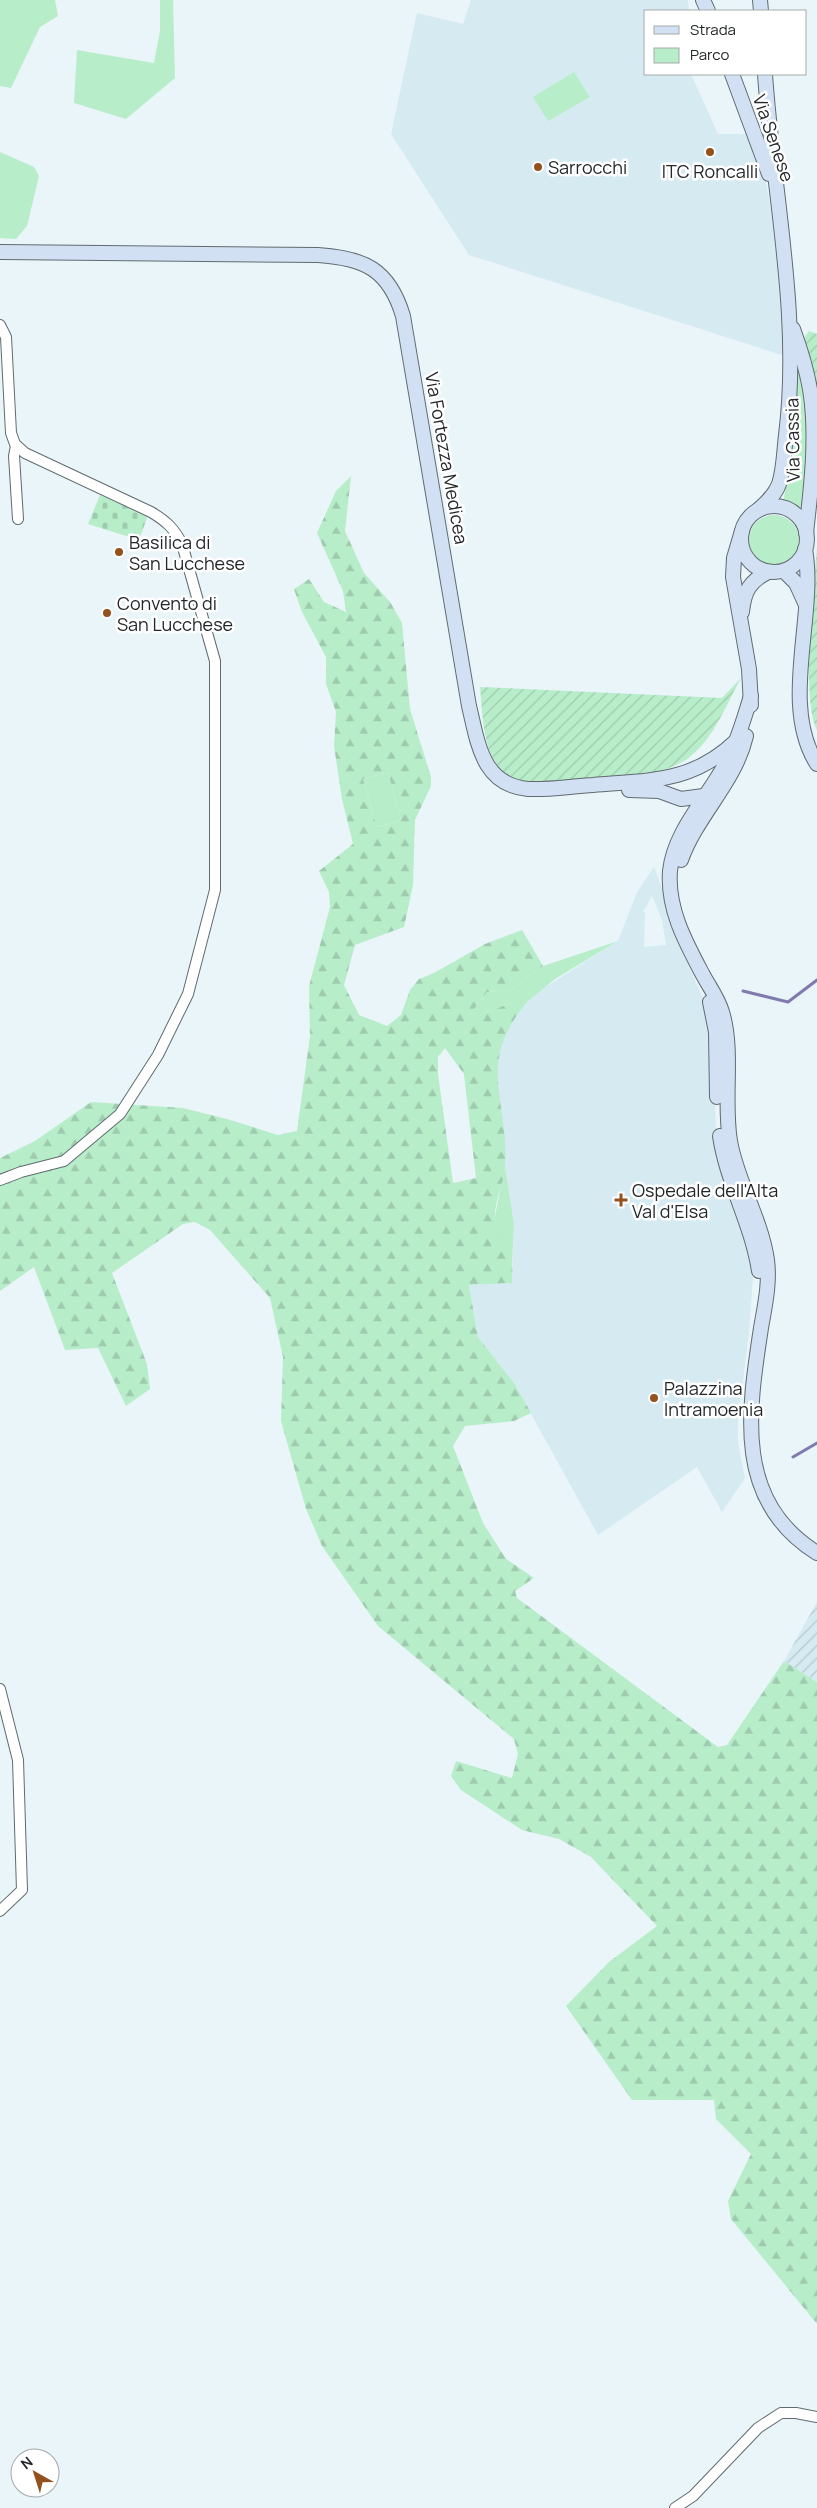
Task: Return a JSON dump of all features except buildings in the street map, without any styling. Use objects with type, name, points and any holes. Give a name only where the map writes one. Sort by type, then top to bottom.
[{"type":"main road","name":"Via Senese","points":[[732,75],[765,158],[778,215]]},
{"type":"main road","points":[[765,75],[778,215]]},
{"type":"main road","points":[[747,113],[759,127],[764,127],[769,123]]},
{"type":"main road","name":"Via Cassia","points":[[742,531],[745,523],[773,495],[780,479],[790,393],[790,319],[778,215]]},
{"type":"main road","name":"Via Fortezza Medicea","points":[[0,252],[318,255],[350,259],[381,274],[396,297],[406,329],[469,706],[478,743],[490,769],[512,788]]},
{"type":"main road","name":"Via Cassia","points":[[790,319],[800,349],[812,404],[811,492],[805,549],[808,561],[807,610],[802,691],[804,732],[809,751],[817,764]]},
{"type":"main road","name":"Via Cassia","points":[[758,510],[773,507],[788,509],[803,523],[806,533]]},
{"type":"main road","points":[[742,531],[741,542],[750,562],[768,572]]},
{"type":"main road","points":[[682,928],[678,889],[682,860],[692,839],[732,776],[741,756],[748,729],[751,696],[749,669],[736,599],[733,568],[736,548],[742,531]]},
{"type":"main road","points":[[741,618],[746,590],[755,580],[768,572],[784,571],[801,558],[805,549]]},
{"type":"main road","name":"Via Cassia","points":[[784,571],[799,589],[807,610]]},
{"type":"main road","points":[[751,696],[736,741],[726,763],[677,847],[670,874],[672,907],[704,977],[716,996],[724,1023],[727,1102],[732,1149],[764,1244],[767,1259],[768,1284],[751,1420],[751,1447],[754,1469],[765,1496],[778,1519],[794,1536],[817,1553]]},
{"type":"main road","points":[[512,788],[546,789],[677,776],[706,765],[736,741]]},
{"type":"main road","points":[[512,788],[536,795],[646,790],[659,791],[676,798],[706,796],[714,793],[731,766],[741,756]]},
{"type":"main road","points":[[676,798],[690,823]]},
{"type":"main road","points":[[704,977],[715,1026],[718,1110],[723,1154],[756,1255],[760,1283],[761,1331]]},
{"type":"street","points":[[0,325],[6,337],[11,433],[16,446],[25,453],[167,521],[175,531],[189,562],[214,661],[216,829],[216,890],[188,994],[158,1055],[120,1114],[64,1161],[20,1172],[0,1180]]},
{"type":"street","points":[[16,446],[14,456],[18,518]]},
{"type":"street","points":[[0,1689],[18,1760],[22,1890],[0,1911]]},
{"type":"street","points":[[675,2508],[693,2496],[758,2428],[781,2413],[796,2413],[817,2418]]},
{"type":"shaded area","name":"Sarrocchi","points":[[471,0],[688,0],[689,10],[644,10],[644,75],[691,75],[718,134],[747,134],[764,169],[773,223],[785,356],[469,255],[391,134],[417,13],[463,24]]},
{"type":"shaded area","name":"Ospedale dell'Alta Val d'Elsa","points":[[654,867],[665,896],[670,922],[705,1003],[713,1040],[716,1132],[729,1193],[749,1254],[753,1278],[749,1332],[738,1420],[738,1442],[745,1478],[722,1512],[697,1467],[598,1535],[514,1383],[478,1337],[469,1285],[512,1283],[514,1224],[505,1166],[497,1082],[498,1054],[508,1027],[527,1002],[539,991],[618,941],[637,892]],"holes":[[[652,896],[662,920],[666,945],[644,947],[645,913],[643,912]]]},
{"type":"shaded area","points":[[817,1602],[817,1682],[784,1661]]},
{"type":"green space","points":[[0,0],[55,0],[58,16],[40,27],[11,88],[0,86]]},
{"type":"green space","points":[[160,0],[173,0],[175,78],[126,119],[74,103],[77,50],[154,63],[160,31]]},
{"type":"green space","points":[[574,72],[590,97],[548,121],[533,97]]},
{"type":"green space","points":[[0,152],[34,167],[39,176],[27,226],[16,239],[0,238]]},
{"type":"green space","points":[[809,331],[817,334],[817,388],[812,363],[801,342]]},
{"type":"green space","points":[[797,362],[808,420],[803,511],[784,501],[796,414],[797,396],[794,364]]},
{"type":"green space","points":[[351,476],[345,531],[364,573],[390,602],[402,623],[410,709],[431,777],[431,786],[415,820],[413,885],[404,927],[355,945],[344,985],[359,1015],[387,1026],[401,1015],[410,990],[419,979],[434,973],[485,944],[522,930],[543,966],[510,990],[487,992],[464,1022],[513,1002],[527,1002],[511,1024],[502,1044],[498,1063],[498,1081],[505,1141],[505,1166],[495,1222],[500,1239],[512,1264],[512,1283],[469,1285],[478,1337],[514,1383],[531,1413],[514,1421],[465,1426],[453,1446],[483,1523],[506,1559],[534,1578],[515,1591],[517,1598],[718,1747],[727,1745],[784,1661],[817,1682],[817,2324],[731,2219],[728,2201],[751,2154],[716,2119],[714,2100],[632,2100],[566,2006],[609,1962],[657,1926],[591,1857],[559,1839],[522,1830],[461,1790],[451,1776],[456,1761],[512,1778],[518,1754],[514,1739],[378,1626],[322,1546],[306,1509],[281,1421],[283,1357],[270,1298],[210,1230],[195,1222],[183,1224],[112,1273],[147,1364],[150,1389],[126,1406],[98,1348],[65,1350],[34,1267],[0,1291],[0,1158],[35,1141],[91,1102],[183,1108],[278,1135],[297,1131],[310,1036],[309,986],[330,907],[329,892],[319,871],[353,844],[342,799],[334,746],[336,712],[326,684],[326,657],[302,612],[294,589],[309,579],[324,602],[346,612],[343,591],[317,533],[336,491]],"holes":[[[388,772],[401,820],[377,827],[363,779]],[[445,1048],[464,1074],[476,1178],[453,1183],[438,1074],[438,1057]]]},
{"type":"green space","points":[[100,495],[148,515],[139,540],[88,524]]},
{"type":"green space","points":[[769,515],[779,515],[792,522],[799,535],[799,545],[792,558],[779,565],[769,565],[760,561],[753,554],[749,545],[749,535],[753,526],[760,519]]},
{"type":"green space","points":[[817,547],[817,730],[812,715],[809,669],[811,614]]},
{"type":"green space","points":[[741,678],[720,719],[700,747],[679,764],[654,773],[579,782],[556,783],[519,780],[508,776],[499,768],[493,758],[485,735],[480,687],[722,698]]},
{"type":"green space","points":[[388,772],[401,820],[377,827],[363,779]]},
{"type":"green space","points":[[618,941],[555,979],[527,1002],[513,1002],[463,1023],[487,992],[510,990],[543,966]]},
{"type":"green space","points":[[505,1166],[514,1224],[512,1265],[500,1245],[494,1221]]},
{"type":"waterway","points":[[743,991],[788,1002],[817,980]]},
{"type":"waterway","points":[[793,1457],[817,1443]]},
{"type":"place","name":"ITC Roncalli","points":[[710,152]]},
{"type":"place","name":"Sarrocchi","points":[[538,167]]},
{"type":"place","name":"Basilica di San Lucchese","points":[[119,552]]},
{"type":"place","name":"Convento di San Lucchese","points":[[107,613]]},
{"type":"place","name":"Ospedale dell'Alta Val d'Elsa","points":[[621,1200]]},
{"type":"place","name":"Palazzina Intramoenia","points":[[654,1398]]}]
